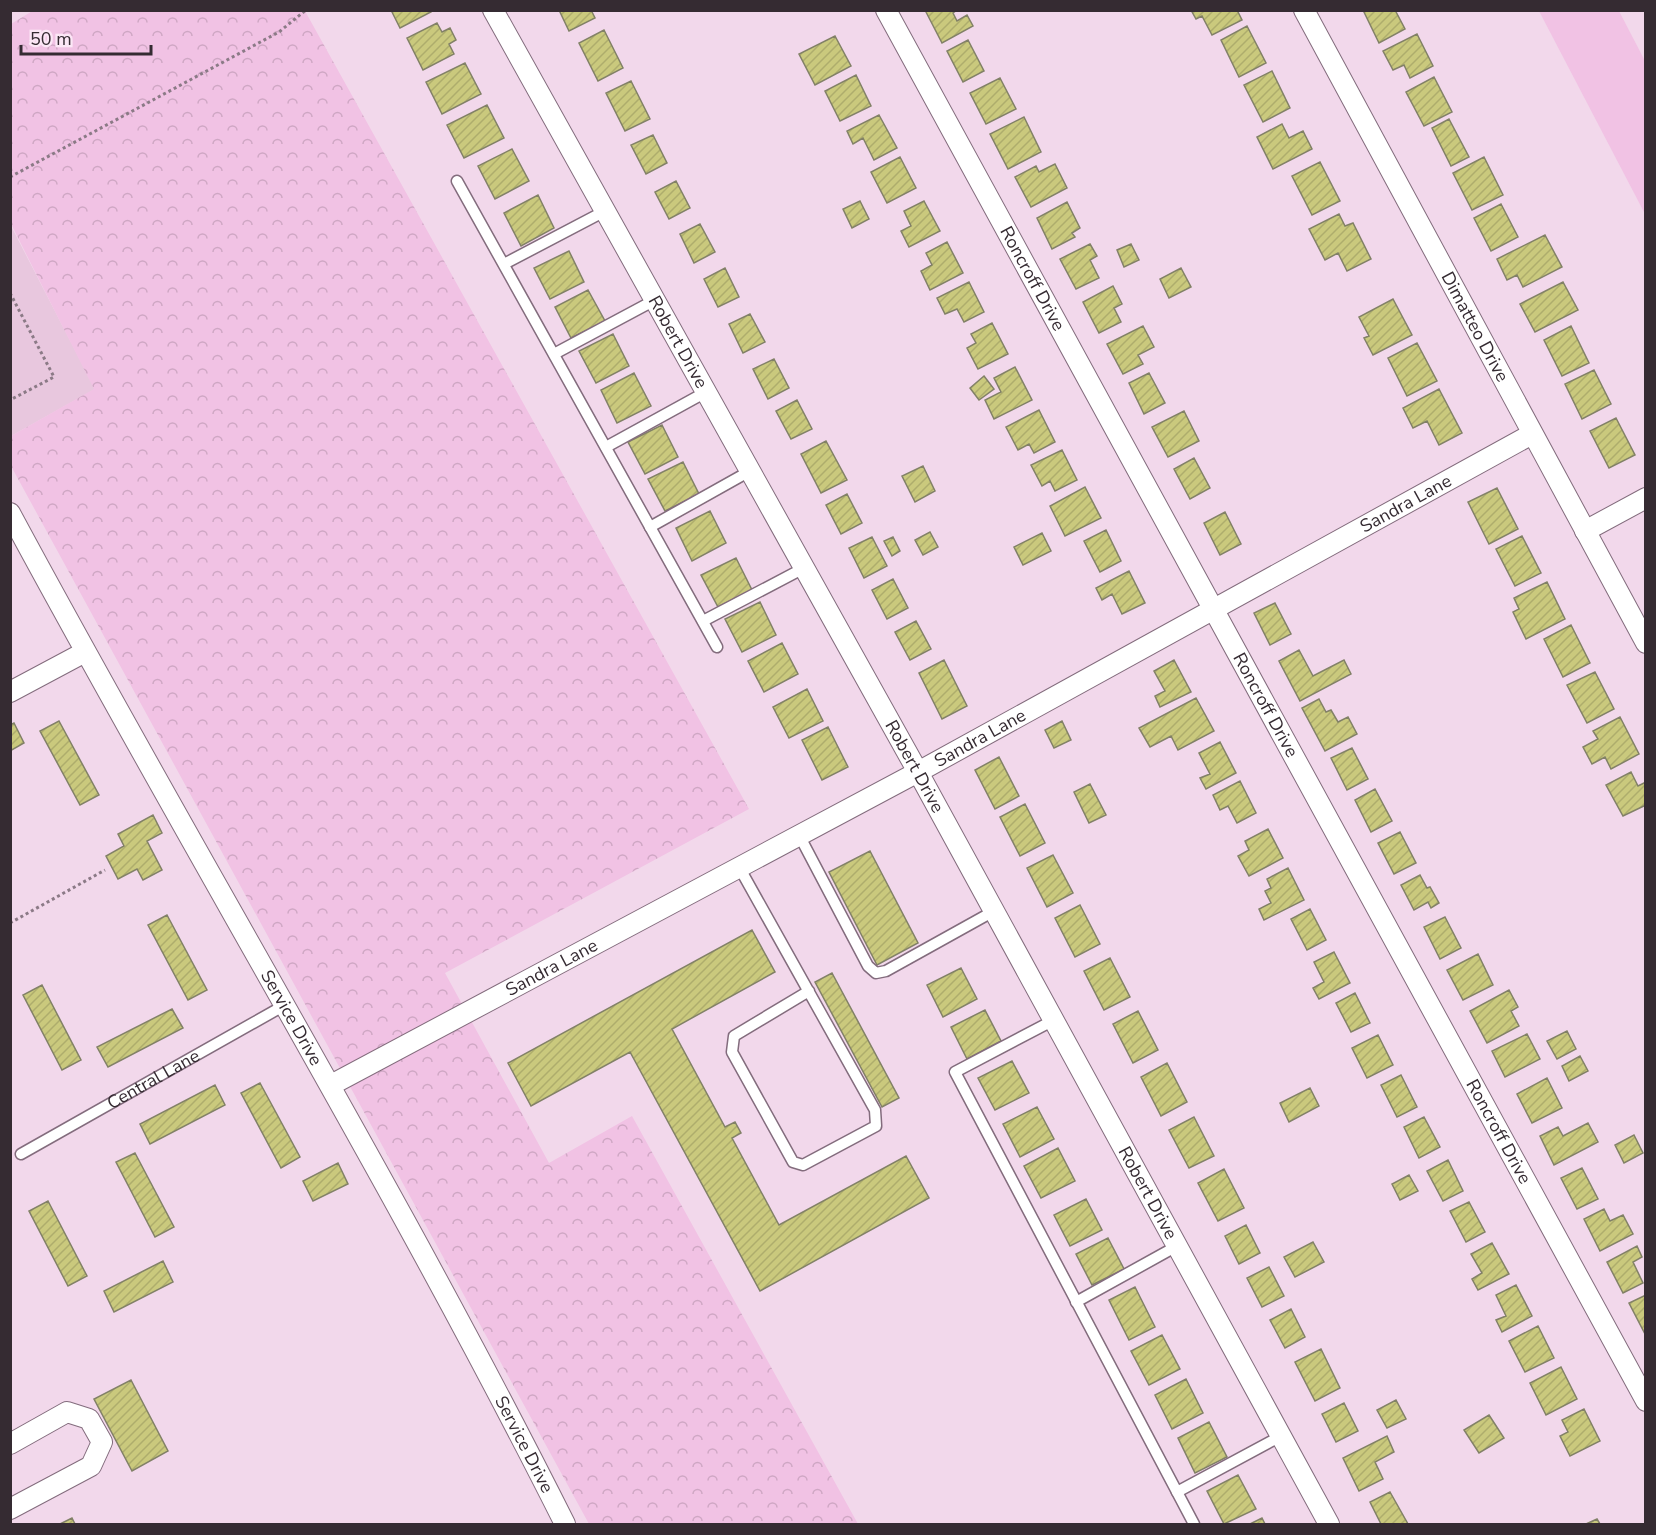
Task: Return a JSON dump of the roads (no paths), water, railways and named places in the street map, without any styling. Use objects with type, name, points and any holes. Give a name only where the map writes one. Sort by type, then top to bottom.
[{"type":"street","name":"Robert Drive","points":[[493,10],[918,772],[1329,1524]]},
{"type":"street","name":"Roncroff Drive","points":[[885,10],[1646,1401]]},
{"type":"street","name":"Dimatteo Drive","points":[[1304,10],[1646,643]]},
{"type":"street","name":"Sandra Lane","points":[[331,1085],[918,772],[1532,434]]},
{"type":"street","points":[[1585,531],[1646,498]]},
{"type":"street","name":"Service Drive","points":[[10,513],[85,652],[331,1085],[504,1403],[565,1524]]},
{"type":"street","points":[[10,692],[85,652]]},
{"type":"street","points":[[10,1444],[67,1412],[90,1419],[102,1442],[91,1466],[10,1509]]},
{"type":"lane","points":[[457,181],[717,647]]},
{"type":"lane","points":[[504,264],[605,211]]},
{"type":"lane","points":[[554,354],[655,300]]},
{"type":"lane","points":[[606,447],[706,392]]},
{"type":"lane","points":[[650,527],[750,471]]},
{"type":"lane","points":[[703,621],[804,568]]},
{"type":"lane","points":[[799,836],[868,966],[876,973],[886,971],[994,910]]},
{"type":"lane","points":[[739,867],[808,990],[875,1110],[876,1126],[803,1165],[793,1162],[732,1052],[734,1036],[808,990]]},
{"type":"lane","name":"Central Lane","points":[[21,1154],[285,1005]]},
{"type":"lane","points":[[1054,1020],[955,1072],[1194,1524]]},
{"type":"lane","points":[[1076,1302],[1177,1246]]},
{"type":"lane","points":[[1177,1491],[1281,1436]]}]
